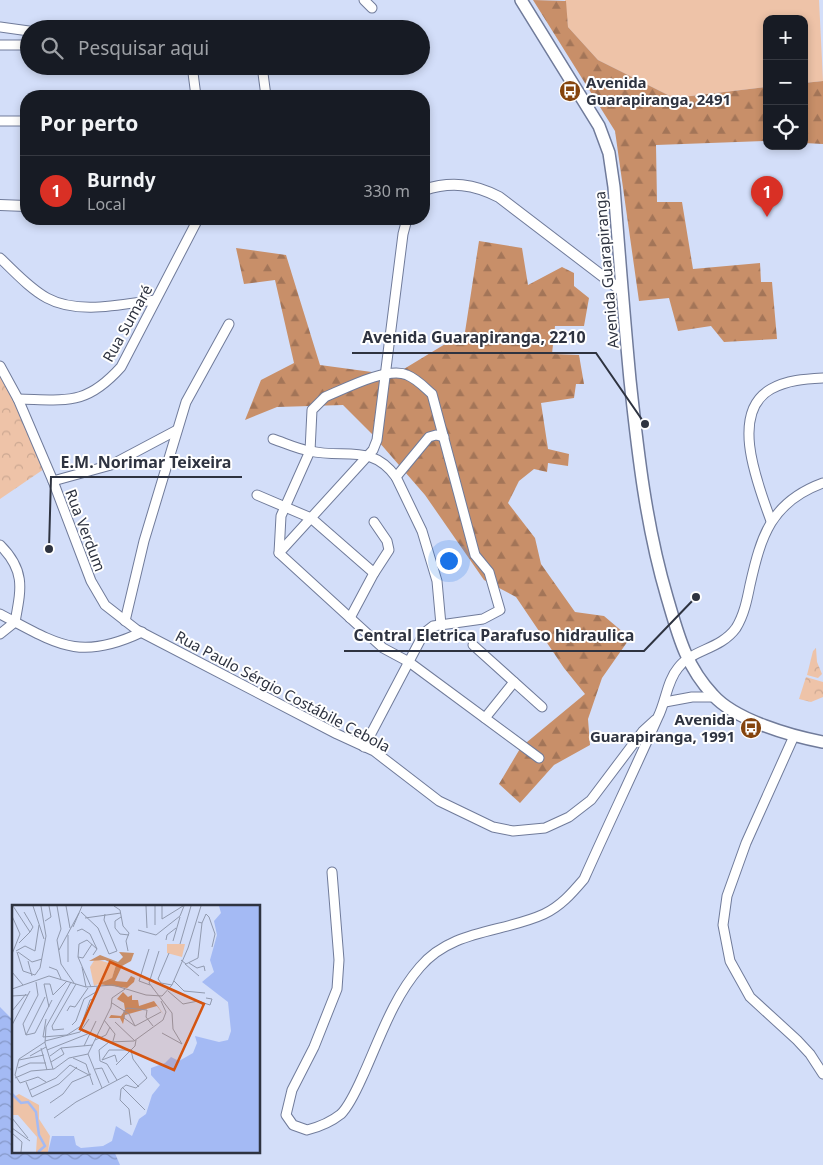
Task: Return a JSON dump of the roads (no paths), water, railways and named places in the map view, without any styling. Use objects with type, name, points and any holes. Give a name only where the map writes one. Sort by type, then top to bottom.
[{"type":"main road","name":"Avenida Guarapiranga","points":[[521,0],[605,138],[614,188],[640,476],[658,567],[686,659],[714,697],[752,720],[794,736],[823,742]]},
{"type":"street","points":[[364,0],[372,8]]},
{"type":"street","points":[[0,27],[20,30]]},
{"type":"street","points":[[0,45],[20,45]]},
{"type":"street","points":[[194,75],[195,90]]},
{"type":"street","points":[[263,75],[265,90]]},
{"type":"street","points":[[1,120],[20,121]]},
{"type":"street","points":[[430,189],[461,184],[485,190],[499,197],[622,291]]},
{"type":"street","points":[[0,205],[20,206]]},
{"type":"street","name":"Rua Sumaré","points":[[18,399],[60,400],[82,397],[105,384],[121,366],[195,225]]},
{"type":"street","points":[[279,553],[368,455],[377,440],[384,373],[404,225]]},
{"type":"street","points":[[0,258],[32,288],[49,299],[67,304],[109,306],[155,300]]},
{"type":"street","points":[[125,620],[144,541],[186,402],[229,324]]},
{"type":"street","name":"Rua Verdum","points":[[0,366],[18,399],[53,481],[90,581],[106,605],[142,632]]},
{"type":"street","points":[[279,553],[281,516],[310,452],[312,410],[318,402],[325,397],[384,373],[405,373],[432,394],[475,555],[489,572],[500,610],[483,619],[433,626],[424,633],[364,747]]},
{"type":"street","points":[[771,521],[756,479],[750,452],[749,435],[753,414],[761,397],[770,389],[799,380],[823,378]]},
{"type":"street","points":[[53,481],[111,465],[177,430]]},
{"type":"street","points":[[396,477],[429,437],[436,435],[444,436]]},
{"type":"street","points":[[273,439],[310,452],[368,455],[387,464],[396,477],[425,540],[437,580],[441,625]]},
{"type":"street","points":[[332,872],[339,960],[336,989],[314,1047],[292,1090],[286,1115],[293,1125],[307,1130],[332,1120],[342,1112],[359,1083],[396,1001],[427,959],[473,933],[512,924],[545,913],[565,901],[584,879],[660,715],[673,677],[686,659],[722,643],[735,629],[743,615],[758,550],[771,521],[787,504],[823,483]]},
{"type":"street","points":[[257,495],[311,518],[374,572]]},
{"type":"street","points":[[350,618],[374,572],[389,550],[387,541],[374,522]]},
{"type":"street","points":[[0,545],[14,561],[20,579],[16,622],[0,634]]},
{"type":"street","points":[[279,553],[384,648],[409,662],[540,758]]},
{"type":"street","points":[[0,614],[59,644],[79,649],[108,647],[142,632]]},
{"type":"street","name":"Rua Paulo Sérgio Costábile Cebola","points":[[142,632],[364,747],[404,772],[439,801],[474,820],[512,831],[530,831],[545,828],[569,817],[591,800],[643,731],[660,715]]},
{"type":"street","points":[[473,645],[542,707]]},
{"type":"street","points":[[485,718],[514,682]]},
{"type":"street","points":[[665,702],[692,697],[714,697]]},
{"type":"street","points":[[794,736],[746,843],[727,896],[723,925],[730,961],[750,996],[797,1040],[823,1074]]},
{"type":"water","points":[[0,1007],[12,1019],[12,1152],[114,1152],[120,1165],[0,1165]]},
{"type":"place","name":"Avenida Guarapiranga, 2491","points":[[570,91]]},
{"type":"place","name":"Burndy","points":[[767,217]]},
{"type":"place","name":"Avenida Guarapiranga, 2210","points":[[645,424]]},
{"type":"place","name":"E.M. Norimar Teixeira","points":[[49,549]]},
{"type":"place","name":"Central Eletrica Parafuso hidraulica","points":[[696,597]]},
{"type":"place","name":"Avenida Guarapiranga, 1991","points":[[751,728]]}]
